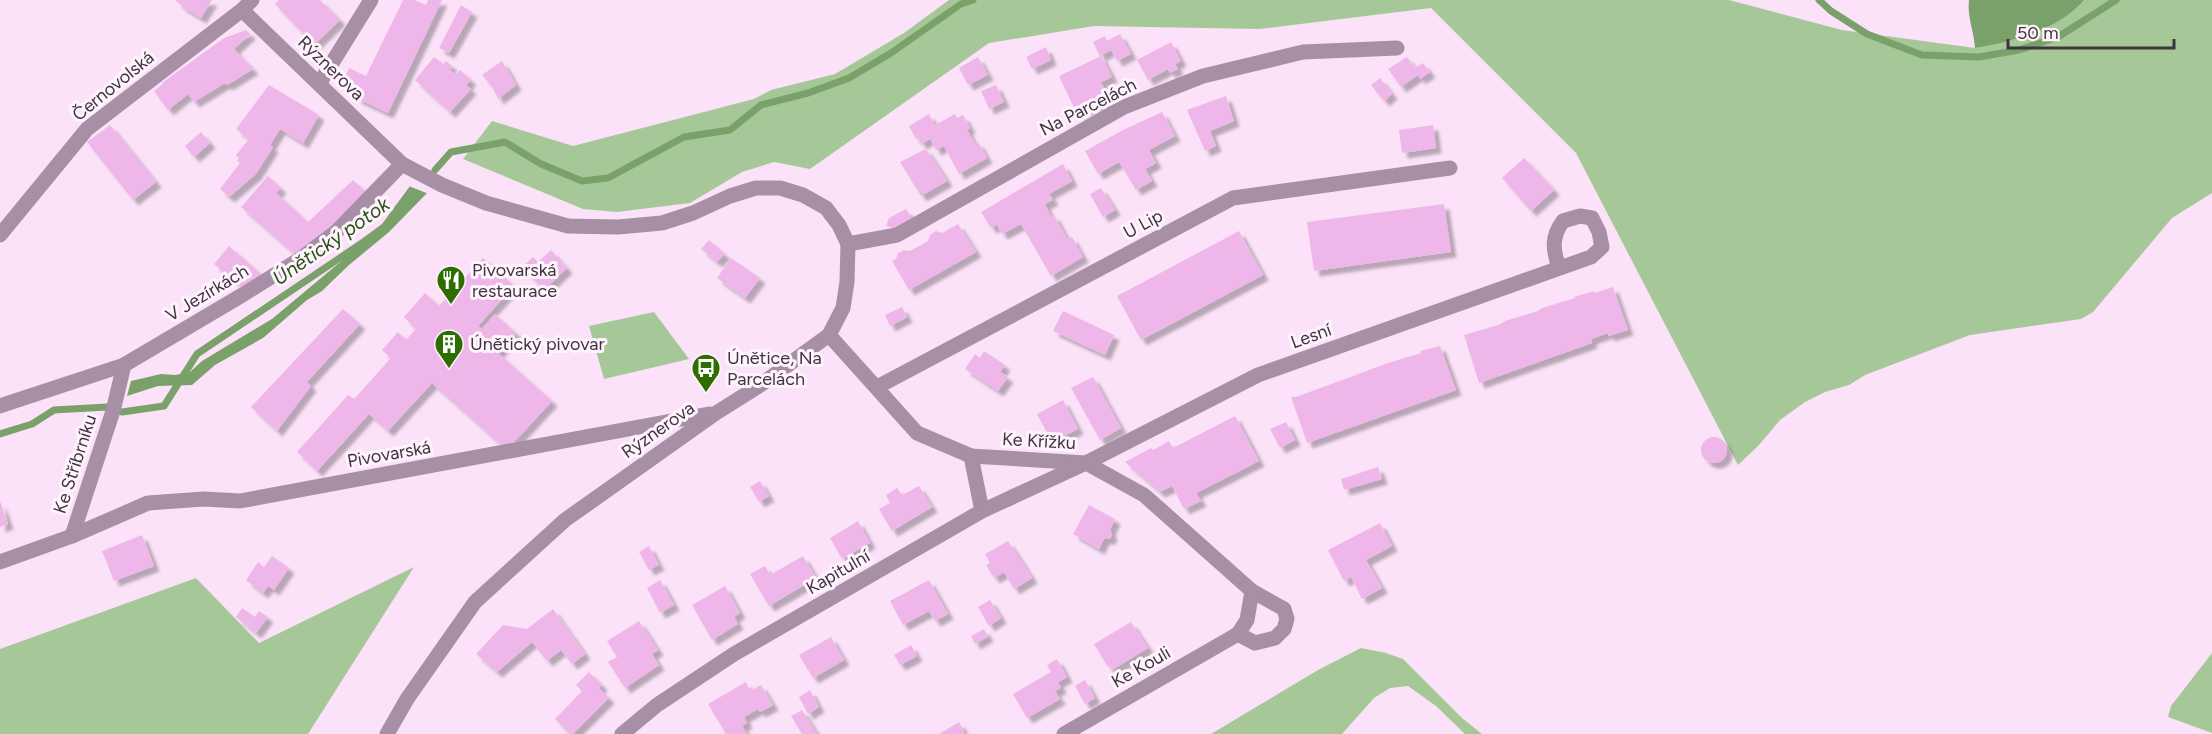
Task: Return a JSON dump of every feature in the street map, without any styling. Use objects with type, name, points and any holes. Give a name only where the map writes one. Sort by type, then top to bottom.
[{"type":"street","points":[[319,84],[371,0]]},
{"type":"street","name":"Rýznerova","points":[[247,5],[319,84],[402,164],[442,185],[486,203],[568,226],[662,223],[756,188],[780,188],[803,195],[826,208],[839,225],[848,244],[847,282],[843,308],[828,335],[759,386],[716,413],[565,520],[476,602],[407,699],[387,734]]},
{"type":"street","name":"Černovolská","points":[[0,235],[87,129],[247,5]]},
{"type":"street","name":"Na Parcelách","points":[[848,244],[897,235],[1124,107],[1203,76],[1303,52],[1397,48]]},
{"type":"street","name":"V Jezírkách","points":[[0,406],[122,369],[300,259],[336,232],[402,164]]},
{"type":"street","name":"U Lip","points":[[876,387],[1233,198],[1450,168]]},
{"type":"street","name":"Lesní","points":[[1086,463],[1258,375],[1559,268]]},
{"type":"street","name":"Ke Křížku","points":[[828,335],[917,433],[971,456],[1086,463],[1144,495],[1252,591]]},
{"type":"street","name":"Ke Stříbrníku","points":[[0,562],[72,536],[113,411],[122,369]]},
{"type":"street","name":"Pivovarská","points":[[72,536],[148,503],[204,499],[240,501],[716,413]]},
{"type":"street","points":[[971,456],[982,511]]},
{"type":"street","name":"Kapitulní","points":[[622,734],[657,705],[734,654],[982,511],[1086,463]]},
{"type":"street","points":[[1252,591],[1284,609],[1287,619],[1284,629],[1275,638],[1255,643],[1238,634],[1247,620],[1252,591]]},
{"type":"street","name":"Ke Kouli","points":[[1064,734],[1238,634]]},
{"type":"shaded area","points":[[949,0],[1729,0],[1842,30],[1975,48],[2020,38],[2055,22],[2084,0],[2212,0],[2212,193],[2172,218],[2093,312],[2081,319],[1970,335],[1865,375],[1849,385],[1825,392],[1805,402],[1780,420],[1738,465],[1576,153],[1431,8],[1259,29],[1094,26],[989,43],[810,169],[774,162],[742,172],[690,203],[617,212],[583,209],[463,159],[492,121],[573,146],[754,99],[771,90],[835,74],[904,33]]},
{"type":"shaded area","points":[[1969,0],[2084,0],[2048,27],[2019,38],[1975,48]]},
{"type":"shaded area","points":[[430,159],[427,193],[389,232],[322,291],[307,300],[263,338],[215,365],[192,385],[158,386],[127,396],[131,381],[161,374],[175,375],[190,372],[202,361],[272,319],[357,248],[363,238],[382,224]]},
{"type":"shaded area","points":[[654,312],[689,359],[604,379],[589,326]]},
{"type":"shaded area","points":[[414,567],[308,734],[0,734],[0,649],[196,578],[259,643]]},
{"type":"shaded area","points":[[1361,648],[1403,659],[1462,718],[1482,734],[1465,734],[1436,706],[1408,686],[1390,688],[1374,698],[1342,734],[1211,734],[1318,670]]},
{"type":"shaded area","points":[[2212,653],[2212,733],[2168,717],[2171,706]]},
{"type":"pier","points":[[427,158],[447,168],[429,194],[406,185]]},
{"type":"building","points":[[175,0],[212,0],[201,18]]},
{"type":"building","points":[[279,0],[320,0],[340,20],[314,45],[275,4]]},
{"type":"building","points":[[403,0],[415,0],[426,5],[428,0],[442,0],[388,113],[356,98],[359,91],[345,77],[349,68],[366,76]]},
{"type":"building","points":[[461,5],[472,12],[449,53],[439,48]]},
{"type":"building","points":[[246,30],[250,34],[234,49],[253,69],[194,102],[188,94],[168,110],[154,91],[224,38]]},
{"type":"building","points":[[1120,34],[1131,54],[1117,61],[1111,50],[1100,56],[1093,42],[1105,36],[1107,41]]},
{"type":"building","points":[[1171,42],[1181,61],[1175,64],[1178,69],[1170,73],[1168,69],[1148,80],[1137,60]]},
{"type":"building","points":[[1046,47],[1051,60],[1032,69],[1026,57]]},
{"type":"building","points":[[1101,56],[1112,77],[1101,82],[1109,99],[1077,114],[1059,76]]},
{"type":"building","points":[[434,57],[444,64],[446,61],[452,66],[449,69],[456,75],[460,70],[471,80],[466,85],[471,89],[450,112],[415,80]]},
{"type":"building","points":[[978,57],[988,75],[968,85],[959,68]]},
{"type":"building","points":[[1407,57],[1415,68],[1423,63],[1430,72],[1420,79],[1418,75],[1401,87],[1388,69]]},
{"type":"building","points":[[502,61],[516,85],[498,99],[493,88],[482,75]]},
{"type":"building","points":[[1380,78],[1392,94],[1384,101],[1371,85]]},
{"type":"building","points":[[269,85],[319,115],[303,143],[280,129],[270,145],[273,147],[256,174],[229,197],[220,189],[240,163],[236,155],[249,139],[236,129]]},
{"type":"building","points":[[996,85],[1004,102],[989,109],[981,91]]},
{"type":"building","points":[[1226,96],[1234,121],[1210,131],[1216,146],[1205,151],[1187,110]]},
{"type":"building","points":[[1162,112],[1175,136],[1149,150],[1156,163],[1145,169],[1152,181],[1136,190],[1119,162],[1098,174],[1085,151]]},
{"type":"building","points":[[929,114],[935,125],[955,114],[957,118],[963,115],[970,128],[967,130],[975,144],[978,142],[987,158],[959,174],[944,146],[936,150],[930,139],[921,144],[909,126]]},
{"type":"building","points":[[110,125],[156,182],[133,200],[87,142]]},
{"type":"building","points":[[1433,125],[1436,148],[1402,153],[1399,130]]},
{"type":"building","points":[[201,132],[210,143],[194,157],[185,146]]},
{"type":"building","points":[[926,149],[947,181],[921,196],[900,162]]},
{"type":"building","points":[[1524,158],[1554,190],[1531,211],[1502,178]]},
{"type":"building","points":[[1063,164],[1072,181],[1049,194],[1053,200],[1045,204],[1051,217],[1054,215],[1067,239],[1072,237],[1083,257],[1051,276],[1021,224],[1002,234],[997,225],[991,228],[981,212]]},
{"type":"building","points":[[268,176],[281,188],[276,193],[308,222],[353,180],[366,192],[352,211],[295,254],[241,207]]},
{"type":"building","points":[[1101,188],[1115,210],[1103,217],[1090,194]]},
{"type":"building","points":[[1444,204],[1451,252],[1314,271],[1307,222]]},
{"type":"building","points":[[906,209],[912,219],[894,228],[886,226],[889,218]]},
{"type":"building","points":[[958,224],[976,252],[909,290],[892,261],[896,259],[898,253],[904,250],[910,251],[928,241],[930,235],[936,231],[942,233]]},
{"type":"building","points":[[1239,231],[1263,275],[1141,340],[1117,296]]},
{"type":"building","points":[[709,240],[725,254],[717,262],[701,249]]},
{"type":"building","points":[[229,246],[261,274],[242,287],[214,264]]},
{"type":"building","points":[[551,250],[567,268],[544,290],[522,267],[533,257],[538,262]]},
{"type":"building","name":"Únětický pivovar","points":[[483,258],[514,286],[478,326],[482,329],[495,314],[516,333],[498,353],[552,401],[507,450],[432,383],[388,431],[369,414],[317,471],[297,452],[348,395],[354,399],[391,358],[382,350],[398,332],[406,340],[416,329],[404,317],[425,293],[439,306]]},
{"type":"building","points":[[731,258],[760,278],[745,298],[717,278]]},
{"type":"building","points":[[1613,287],[1628,330],[1609,336],[1608,333],[1591,339],[1592,343],[1479,383],[1464,335],[1574,297]]},
{"type":"building","points":[[902,307],[907,317],[890,326],[885,315]]},
{"type":"building","points":[[343,309],[360,324],[307,382],[311,386],[277,431],[251,407]]},
{"type":"building","points":[[1063,311],[1114,335],[1105,355],[1053,331]]},
{"type":"building","points":[[1440,346],[1456,390],[1307,443],[1291,397]]},
{"type":"building","points":[[984,351],[1005,365],[1000,372],[1008,377],[998,391],[965,369],[975,354],[980,358]]},
{"type":"building","points":[[1093,377],[1121,428],[1100,440],[1071,388]]},
{"type":"building","points":[[1063,400],[1078,429],[1052,442],[1037,414]]},
{"type":"building","points":[[1235,416],[1259,461],[1196,493],[1201,501],[1184,509],[1172,486],[1160,492],[1125,462],[1169,441],[1173,448]]},
{"type":"building","points":[[1286,422],[1295,440],[1280,448],[1270,429]]},
{"type":"building","points":[[1714,437],[1723,441],[1727,450],[1723,459],[1714,463],[1705,459],[1701,450],[1705,441]]},
{"type":"building","points":[[1378,467],[1382,479],[1344,490],[1341,479]]},
{"type":"building","points":[[760,481],[769,496],[759,502],[750,487]]},
{"type":"building","points":[[919,486],[932,507],[892,531],[879,509],[890,503],[886,495],[897,488],[902,495]]},
{"type":"building","points":[[0,501],[8,524],[0,527]]},
{"type":"building","points":[[1089,505],[1115,519],[1110,530],[1112,535],[1110,539],[1104,539],[1099,549],[1073,534]]},
{"type":"building","points":[[858,521],[870,543],[842,559],[830,538]]},
{"type":"building","points":[[1380,523],[1392,546],[1366,560],[1382,588],[1362,599],[1351,577],[1344,581],[1328,550]]},
{"type":"building","points":[[142,535],[154,566],[114,581],[102,551]]},
{"type":"building","points":[[1008,541],[1032,578],[1014,589],[1004,572],[994,578],[986,565],[990,563],[985,554]]},
{"type":"building","points":[[649,546],[659,565],[649,570],[639,552]]},
{"type":"building","points":[[272,556],[289,568],[274,590],[268,586],[263,593],[246,580],[258,562],[264,567]]},
{"type":"building","points":[[803,556],[816,578],[769,606],[750,574],[765,566],[770,575]]},
{"type":"building","points":[[660,580],[674,605],[660,613],[647,588]]},
{"type":"building","points":[[929,580],[948,614],[935,621],[929,611],[903,625],[890,601]]},
{"type":"building","points":[[725,586],[740,613],[734,617],[738,624],[712,640],[692,605]]},
{"type":"building","points":[[990,600],[1001,618],[989,626],[978,607]]},
{"type":"building","points":[[242,608],[255,617],[259,611],[268,617],[256,633],[236,617]]},
{"type":"building","points":[[553,609],[585,654],[572,664],[561,650],[547,661],[532,642],[497,672],[476,654],[503,625],[527,629]]},
{"type":"building","points":[[639,621],[658,650],[652,654],[659,665],[625,688],[608,662],[617,657],[607,641]]},
{"type":"building","points":[[1131,622],[1148,648],[1112,670],[1094,644]]},
{"type":"building","points":[[984,629],[988,636],[975,644],[971,636]]},
{"type":"building","points":[[831,637],[844,660],[813,678],[799,655]]},
{"type":"building","points":[[911,645],[917,656],[900,665],[894,655]]},
{"type":"building","points":[[1057,659],[1067,677],[1058,682],[1061,688],[1055,691],[1060,699],[1027,718],[1013,694],[1051,672],[1047,665]]},
{"type":"building","points":[[589,672],[602,685],[599,688],[609,698],[573,734],[570,734],[555,719],[582,691],[576,685]]},
{"type":"building","points":[[1085,680],[1095,698],[1085,704],[1075,686]]},
{"type":"building","points":[[746,682],[750,691],[761,685],[773,705],[760,712],[758,709],[744,717],[747,723],[742,726],[747,734],[726,734],[708,704]]},
{"type":"building","points":[[810,690],[819,707],[808,714],[799,697]]},
{"type":"building","points":[[802,710],[817,734],[802,734],[791,716]]},
{"type":"building","points":[[959,722],[965,734],[939,734]]},
{"type":"waterway","name":"Únětický potok","points":[[435,170],[451,152],[505,142],[541,164],[582,181],[608,178],[684,137],[730,130],[761,105],[808,93],[849,78],[891,53],[961,4],[973,0]]},
{"type":"waterway","name":"Únětický potok","points":[[1819,0],[1831,11],[1867,34],[1922,55],[1979,57],[2019,50],[2058,37],[2116,0]]},
{"type":"waterway","name":"Únětický potok","points":[[0,434],[32,424],[54,410],[107,407],[122,412],[164,406],[197,354],[365,241]]},
{"type":"place","name":"Pivovarská restaurace","points":[[451,306]]},
{"type":"place","name":"Únětický pivovar","points":[[449,370]]},
{"type":"place","name":"Únětice, Na Parcelách","points":[[706,394]]}]
